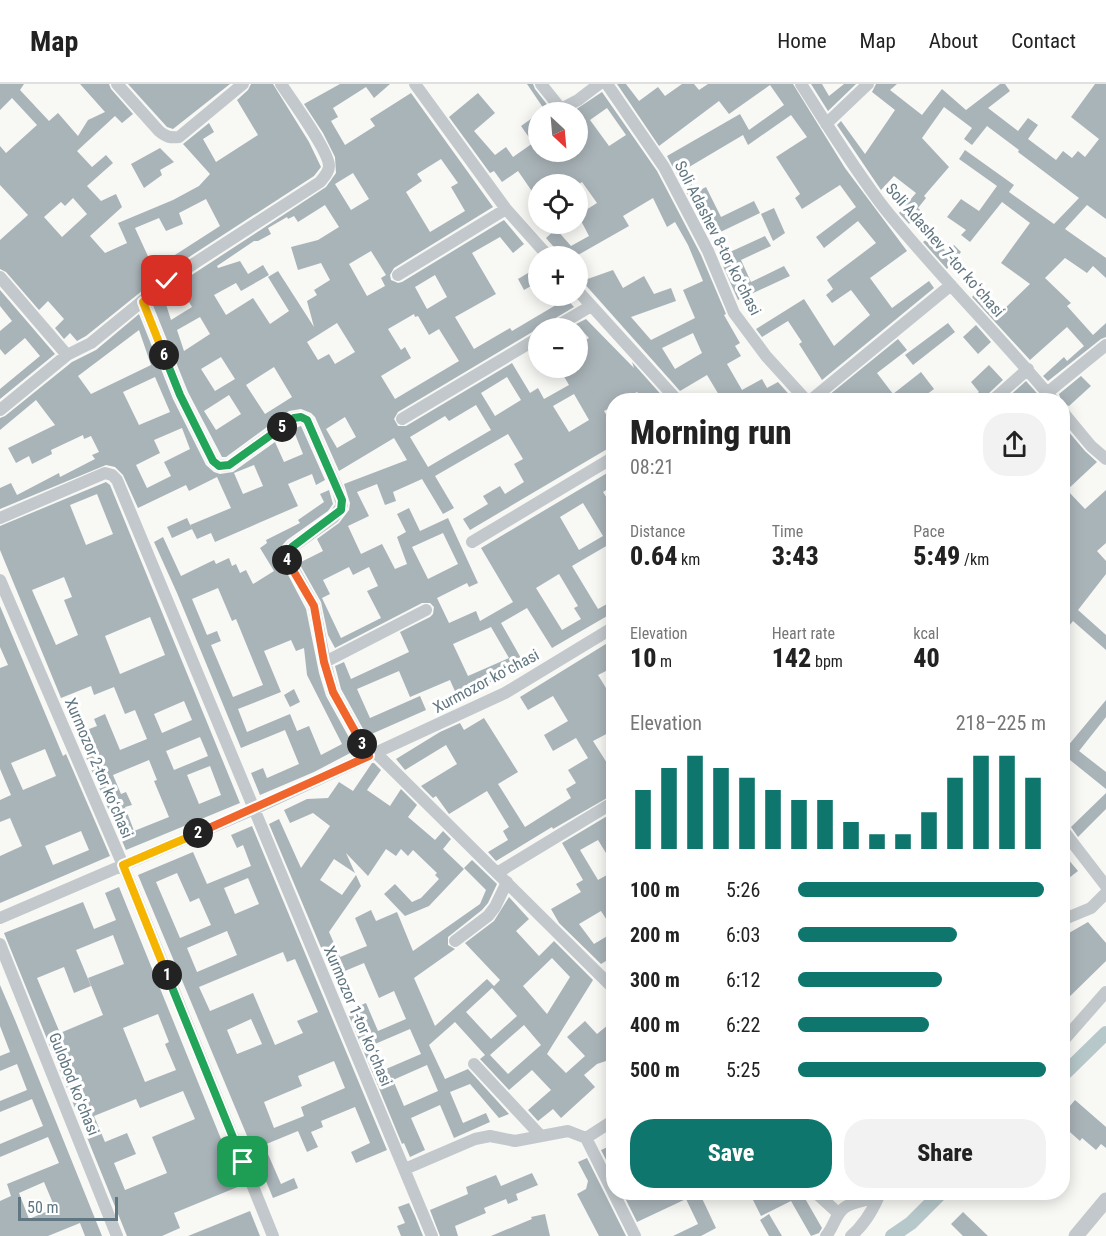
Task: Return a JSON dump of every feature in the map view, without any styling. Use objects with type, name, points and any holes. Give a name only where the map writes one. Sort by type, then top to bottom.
[{"type":"street","points":[[117,84],[159,131],[172,138],[179,137],[243,84]]},
{"type":"street","points":[[0,410],[67,355],[91,343],[167,281],[320,182],[329,166],[325,152],[280,84]]},
{"type":"street","points":[[415,84],[506,209],[539,246]]},
{"type":"street","points":[[542,84],[561,109],[578,100],[599,84]]},
{"type":"street","name":"Soli Adashev 8-tor koʻchasi","points":[[607,84],[664,167],[708,252],[734,314],[766,356],[800,393]]},
{"type":"street","name":"Soli Adashev 7-tor koʻchasi","points":[[801,84],[885,208],[1047,393]]},
{"type":"street","points":[[826,124],[868,84]]},
{"type":"street","points":[[398,275],[506,209]]},
{"type":"street","points":[[0,277],[67,355]]},
{"type":"street","points":[[820,393],[951,285]]},
{"type":"street","points":[[143,302],[180,395],[213,461],[219,466],[229,465],[294,418],[301,417],[307,420],[338,490],[342,505],[334,517],[292,547],[287,558],[314,606],[324,662],[333,692],[373,755],[507,882],[606,981]]},
{"type":"street","points":[[588,303],[671,393]]},
{"type":"street","points":[[571,318],[591,306]]},
{"type":"street","points":[[402,419],[528,344]]},
{"type":"street","points":[[1054,393],[1106,345]]},
{"type":"street","points":[[1001,393],[1028,369]]},
{"type":"street","points":[[1070,421],[1091,446],[1106,459]]},
{"type":"street","points":[[472,542],[606,462]]},
{"type":"street","name":"Xurmozor 1-tor koʻchasi","points":[[0,518],[105,473],[117,480],[432,1236]]},
{"type":"street","name":"Xurmozor 2-tor koʻchasi","points":[[0,580],[123,865],[273,1236]]},
{"type":"street","points":[[324,662],[426,610]]},
{"type":"street","name":"Xurmozor koʻchasi","points":[[0,918],[254,809],[505,693],[606,632]]},
{"type":"street","points":[[497,873],[606,807]]},
{"type":"street","points":[[1070,839],[1106,886]]},
{"type":"street","points":[[455,941],[488,916],[507,882]]},
{"type":"street","points":[[1070,917],[1091,908],[1106,893]]},
{"type":"street","name":"Gulobod koʻchasi","points":[[0,944],[117,1236]]},
{"type":"street","points":[[601,977],[606,974]]},
{"type":"street","points":[[1070,1033],[1106,992]]},
{"type":"street","points":[[474,1064],[540,1135]]},
{"type":"street","points":[[586,1137],[606,1125]]},
{"type":"street","points":[[405,1169],[475,1139],[490,1136],[515,1141],[568,1131],[586,1137],[606,1177]]},
{"type":"street","points":[[617,1200],[635,1236]]},
{"type":"street","points":[[824,1200],[838,1213]]},
{"type":"street","points":[[826,1236],[834,1225],[838,1213],[853,1203],[864,1200]]},
{"type":"street","points":[[851,1236],[860,1228],[878,1200]]},
{"type":"street","points":[[1076,1236],[1106,1200]]},
{"type":"building","points":[[0,84],[24,84],[20,90],[49,121],[58,113],[78,136],[88,120],[105,112],[80,84],[109,84],[133,114],[122,123],[115,116],[77,151],[92,167],[106,155],[113,163],[87,186],[101,201],[116,194],[122,207],[90,236],[105,253],[127,243],[118,223],[173,200],[199,186],[210,174],[183,144],[209,123],[214,132],[203,139],[216,162],[258,135],[237,100],[251,84],[273,84],[309,142],[321,167],[314,176],[169,270],[164,262],[220,226],[206,199],[179,213],[183,224],[166,231],[159,218],[135,228],[158,278],[86,336],[77,341],[70,333],[64,339],[55,328],[64,319],[48,301],[39,310],[6,272],[0,269],[0,240],[28,215],[0,185],[0,146],[6,153],[37,125],[12,98],[0,110]],"holes":[[[73,198],[87,214],[62,237],[44,217],[61,202],[65,206]]]},
{"type":"building","points":[[128,84],[230,84],[173,129],[167,127]]},
{"type":"building","points":[[340,84],[390,84],[374,98],[366,87],[333,108],[338,117],[331,121],[345,145],[375,126],[370,119],[411,93],[493,207],[394,268],[390,275],[391,280],[402,282],[504,220],[524,244],[513,253],[500,237],[472,253],[496,294],[455,317],[474,349],[510,328],[512,331],[528,322],[528,334],[398,412],[394,419],[398,426],[406,426],[512,363],[530,393],[538,388],[544,399],[569,385],[565,378],[588,378],[588,321],[634,368],[632,362],[660,393],[606,393],[606,410],[604,411],[606,414],[606,450],[470,530],[463,519],[488,504],[483,496],[500,486],[505,494],[524,482],[514,464],[523,459],[508,434],[435,476],[454,508],[443,514],[422,479],[393,492],[396,501],[385,505],[377,484],[357,492],[369,516],[348,526],[361,554],[382,544],[395,569],[407,564],[397,537],[406,532],[397,514],[409,508],[420,531],[448,518],[478,583],[469,587],[467,583],[437,598],[449,623],[476,611],[480,621],[513,602],[481,548],[606,474],[606,490],[603,492],[606,497],[606,546],[572,566],[598,609],[606,604],[606,617],[552,648],[527,608],[501,623],[526,667],[457,696],[450,680],[410,697],[399,671],[357,689],[370,718],[420,696],[426,710],[367,736],[341,689],[335,666],[344,662],[351,679],[409,652],[400,632],[430,617],[434,607],[430,603],[422,603],[335,648],[328,635],[321,602],[299,563],[323,551],[317,539],[339,523],[349,510],[350,503],[344,484],[407,460],[394,438],[339,471],[315,417],[301,409],[289,411],[226,457],[222,457],[188,392],[152,303],[163,295],[171,320],[192,307],[178,284],[326,187],[336,173],[335,157],[304,104]],"holes":[[[441,159],[458,183],[451,187],[465,211],[430,232],[406,192],[422,181],[417,174]],[[353,173],[369,199],[351,210],[335,184]],[[325,205],[339,227],[318,240],[291,247],[298,270],[321,263],[330,280],[314,290],[317,295],[307,301],[314,327],[278,271],[268,277],[289,311],[270,324],[253,298],[226,315],[214,295],[236,283],[241,291],[269,275],[263,265],[248,274],[240,261],[218,268],[217,266],[254,241],[271,234],[268,228],[287,217],[288,219],[294,216],[298,222]],[[371,251],[386,275],[381,278],[385,286],[367,296],[349,264]],[[435,275],[447,297],[427,309],[415,287]],[[414,314],[415,317],[418,316],[429,335],[439,329],[459,361],[395,399],[381,376],[411,358],[405,347],[401,350],[388,329]],[[200,317],[210,334],[184,351],[177,330]],[[337,323],[355,352],[335,364],[329,354],[318,360],[307,342]],[[221,357],[235,379],[215,391],[201,369]],[[274,367],[292,397],[265,414],[246,385]],[[507,377],[521,400],[495,416],[481,393]],[[574,394],[589,420],[569,432],[553,406]],[[229,395],[241,414],[216,430],[204,411]],[[476,405],[491,430],[428,467],[410,437],[445,416],[449,421]],[[345,417],[356,437],[337,448],[326,429]],[[583,503],[603,536],[579,550],[560,517]],[[443,533],[458,564],[428,579],[412,547]],[[349,567],[353,575],[369,567],[378,586],[367,591],[381,618],[341,638],[322,598],[330,594],[323,580]],[[559,574],[578,606],[574,608],[581,619],[562,630],[536,588]],[[491,627],[509,658],[468,676],[453,644]]]},
{"type":"building","points":[[527,84],[533,84],[545,102],[539,102]]},
{"type":"building","points":[[617,84],[626,84],[639,101],[658,87],[665,96],[682,84],[694,84],[699,90],[708,84],[793,84],[845,168],[907,251],[870,278],[892,308],[929,281],[934,288],[822,380],[799,344],[802,342],[788,321],[762,337],[756,329],[804,299],[834,346],[870,315],[851,290],[832,303],[826,295],[833,289],[827,280],[876,243],[858,221],[824,248],[816,237],[856,207],[840,185],[802,209],[795,198],[800,194],[776,157],[807,137],[791,115],[748,145],[743,135],[684,170],[696,192],[706,187],[721,217],[754,201],[760,213],[710,237],[667,156],[740,114],[749,130],[784,105],[770,85],[729,114],[719,101],[659,146]]},
{"type":"building","points":[[811,84],[822,84],[829,96],[844,84],[856,84],[828,111]]},
{"type":"building","points":[[876,84],[897,84],[890,90],[922,115],[942,89],[966,110],[1000,84],[1005,84],[1010,91],[988,108],[1018,131],[1028,118],[1038,125],[1028,139],[1056,160],[1063,151],[1072,158],[1078,151],[1085,157],[1099,139],[1071,117],[1095,84],[1106,84],[1106,219],[1087,205],[1065,229],[1106,258],[1106,278],[1093,266],[1087,273],[1065,258],[1045,278],[1071,303],[1067,306],[1093,335],[1106,323],[1106,337],[1048,381],[1043,376],[1064,357],[1067,361],[1084,346],[1067,327],[1030,360],[972,297],[979,290],[1000,313],[1030,284],[1001,263],[1030,223],[1002,202],[970,242],[961,235],[966,230],[947,217],[961,199],[979,211],[997,186],[959,159],[965,150],[1014,185],[1009,192],[1054,224],[1079,198],[987,126],[972,145],[964,139],[972,128],[944,107],[922,138],[949,167],[924,196],[926,198],[918,208],[920,210],[909,224],[899,213],[916,193],[894,176],[881,190],[837,125],[841,121],[865,154],[895,110],[872,92]]},
{"type":"building","points":[[602,92],[657,171],[701,255],[726,314],[724,315],[740,343],[735,346],[741,356],[727,364],[742,390],[762,379],[767,388],[778,382],[788,393],[718,393],[707,375],[680,391],[588,288],[588,279],[613,270],[623,288],[644,276],[654,294],[671,288],[676,301],[631,317],[651,340],[695,318],[683,290],[703,281],[688,245],[675,222],[667,227],[653,198],[623,216],[629,226],[588,249],[588,246],[571,246],[589,236],[588,209],[597,203],[588,190],[588,174],[528,174],[528,186],[518,171],[502,182],[494,171],[490,173],[449,117],[478,93],[495,113],[474,131],[495,155],[506,147],[513,157],[528,146],[528,162],[588,162],[587,102]],"holes":[[[607,108],[626,135],[609,146],[590,120]],[[693,333],[702,353],[675,369],[662,348]]]},
{"type":"building","points":[[528,121],[528,136],[521,126]]},
{"type":"building","points":[[160,148],[174,162],[160,170],[162,175],[144,188],[131,164]]},
{"type":"building","points":[[774,208],[785,233],[773,241],[761,214]]},
{"type":"building","points":[[550,234],[560,234],[571,246],[553,246],[546,238]]},
{"type":"building","points":[[933,235],[947,253],[954,245],[961,252],[947,269],[923,242]]},
{"type":"building","points":[[765,236],[771,246],[741,260],[751,282],[784,266],[790,276],[738,300],[719,257]]},
{"type":"building","points":[[528,273],[528,288],[524,290],[518,279]]},
{"type":"building","points":[[0,290],[55,354],[0,399],[0,389],[40,356],[25,338],[5,355],[0,349],[0,331],[12,321],[0,306]]},
{"type":"building","points":[[554,306],[574,307],[556,318],[534,318]]},
{"type":"building","points":[[139,314],[173,399],[206,465],[220,474],[233,472],[275,442],[284,462],[303,454],[293,429],[301,426],[325,480],[316,485],[312,474],[288,484],[298,506],[215,542],[211,533],[197,539],[190,525],[231,508],[217,477],[189,491],[186,485],[138,508],[123,475],[115,467],[106,465],[0,509],[0,488],[11,483],[17,495],[59,473],[60,477],[95,459],[92,455],[99,452],[91,436],[84,439],[83,435],[51,450],[52,454],[32,464],[29,456],[16,463],[8,448],[55,425],[36,400],[0,430],[0,418],[72,362],[96,350]],"holes":[[[139,330],[151,365],[91,394],[78,376]],[[155,377],[170,412],[139,425],[123,392]],[[182,428],[190,449],[164,462],[171,476],[147,488],[136,465],[160,453],[154,440]],[[254,465],[263,486],[243,494],[234,473]]]},
{"type":"building","points":[[948,323],[955,332],[913,365],[905,355]]},
{"type":"building","points":[[976,325],[991,342],[978,354],[963,337]]},
{"type":"building","points":[[898,339],[907,350],[877,373],[892,393],[832,393]]},
{"type":"building","points":[[989,365],[1003,380],[989,393],[978,393],[971,382]]},
{"type":"building","points":[[921,372],[934,389],[929,393],[894,393]]},
{"type":"building","points":[[1081,376],[1091,386],[1070,405],[1070,393],[1060,393]]},
{"type":"building","points":[[1026,381],[1037,393],[1013,393]]},
{"type":"building","points":[[1070,433],[1085,451],[1097,462],[1070,487]]},
{"type":"building","points":[[106,482],[110,485],[240,803],[126,850],[76,734],[97,726],[94,719],[105,714],[120,750],[147,739],[135,710],[125,714],[114,687],[94,695],[91,686],[61,698],[0,550],[0,526]],"holes":[[[97,494],[113,534],[86,545],[70,505]],[[64,577],[72,597],[64,600],[78,635],[56,645],[32,590]],[[150,617],[165,655],[120,674],[105,636]],[[184,701],[192,720],[162,733],[154,714]],[[200,737],[208,756],[174,770],[166,751]],[[149,760],[157,780],[154,781],[169,817],[134,831],[125,807],[132,805],[126,792],[121,794],[113,775]],[[210,766],[221,795],[199,804],[187,775]]]},
{"type":"building","points":[[329,490],[333,504],[328,511],[287,540],[276,552],[306,609],[326,696],[356,750],[314,772],[260,795],[251,773],[263,768],[267,778],[299,764],[285,730],[241,748],[154,542],[163,537],[181,576],[214,560],[216,564],[229,558],[232,566],[236,564],[240,573],[246,570],[253,584],[274,571],[260,548],[267,543],[266,540],[300,523],[298,520],[324,502],[320,494]],"holes":[[[218,588],[232,621],[236,619],[263,685],[233,697],[211,645],[221,641],[217,631],[207,635],[192,599]],[[291,640],[296,651],[304,648],[307,675],[342,744],[321,755],[309,726],[297,731],[290,714],[247,732],[238,709],[281,692],[264,651]]]},
{"type":"building","points":[[1106,490],[1106,543],[1097,551],[1106,561],[1106,574],[1078,610],[1106,635],[1106,650],[1073,621],[1070,625],[1070,493],[1085,509]]},
{"type":"building","points":[[187,518],[192,529],[172,538],[167,527]]},
{"type":"building","points":[[0,606],[63,756],[66,754],[110,856],[0,903],[0,856],[22,846],[10,818],[0,822],[0,800],[11,795],[0,769],[0,668],[8,665],[0,647]],"holes":[[[45,749],[56,776],[23,790],[11,763]],[[81,831],[89,850],[53,865],[45,846]]]},
{"type":"building","points":[[606,644],[606,671],[598,675],[606,688],[606,734],[593,741],[606,761],[606,799],[553,829],[552,827],[496,861],[488,852],[508,840],[503,831],[509,827],[487,791],[449,814],[436,796],[433,798],[421,786],[457,764],[446,745],[405,770],[396,759],[440,732],[460,723],[464,730],[484,718],[518,772],[498,784],[525,827],[571,798],[566,789],[576,783],[568,770],[588,758],[576,738],[553,751],[544,735],[568,721],[553,696],[528,710],[520,697]]},
{"type":"building","points":[[294,689],[300,702],[290,707],[284,695]]},
{"type":"building","points":[[1106,700],[1106,717],[1079,751],[1106,772],[1106,789],[1070,760],[1070,743]]},
{"type":"building","points":[[374,763],[381,770],[367,790],[390,806],[401,789],[417,805],[408,817],[435,840],[443,831],[451,839],[443,849],[464,869],[429,906],[405,916],[384,894],[395,884],[412,902],[421,898],[439,879],[435,875],[437,873],[413,850],[408,856],[401,849],[396,856],[386,849],[368,876],[346,853],[355,873],[334,859],[320,880],[342,895],[356,875],[361,886],[329,932],[340,957],[367,946],[355,918],[371,910],[376,921],[397,912],[413,951],[480,904],[486,890],[464,868],[472,860],[497,884],[488,903],[448,937],[448,945],[455,949],[414,978],[435,1026],[487,979],[494,986],[500,980],[465,943],[494,921],[509,897],[529,919],[516,931],[539,956],[554,941],[593,980],[547,1054],[566,1073],[585,1056],[567,1037],[585,1021],[597,1034],[606,1027],[606,1061],[597,1064],[584,1075],[595,1087],[561,1118],[553,1109],[538,1121],[528,1110],[551,1090],[532,1070],[509,1090],[480,1059],[485,1055],[455,1022],[429,1045],[445,1079],[468,1069],[509,1114],[499,1118],[470,1084],[450,1092],[463,1123],[486,1113],[490,1122],[454,1138],[440,1105],[411,1118],[425,1150],[410,1157],[404,1143],[402,1144],[347,1011],[366,1003],[378,1031],[406,1019],[394,991],[379,998],[364,963],[333,976],[269,824],[279,819],[301,868],[330,826],[313,813],[290,823],[284,810],[307,799],[328,798],[339,782],[353,791]],"holes":[[[552,958],[570,977],[547,1014],[523,986]],[[492,988],[517,1016],[491,1039],[466,1012]],[[524,1025],[541,1045],[508,1074],[490,1055]],[[410,1029],[421,1054],[386,1069],[375,1044]],[[427,1065],[438,1091],[404,1106],[393,1080]]]},
{"type":"building","points":[[1106,793],[1106,809],[1078,837],[1071,827]]},
{"type":"building","points":[[606,817],[606,853],[598,840],[580,850],[598,880],[606,876],[606,919],[601,911],[579,924],[594,944],[606,937],[606,961],[601,964],[559,923],[551,909],[581,892],[576,884],[583,880],[562,843]]},
{"type":"building","points":[[252,826],[387,1150],[356,1163],[351,1152],[370,1143],[355,1107],[321,1121],[323,1127],[311,1132],[318,1147],[307,1152],[298,1131],[264,1145],[281,1184],[294,1178],[298,1188],[273,1198],[138,875],[193,852],[207,884],[251,866],[243,845],[237,848],[231,835]],"holes":[[[177,873],[190,902],[199,898],[211,925],[180,938],[156,882]],[[248,878],[259,904],[235,914],[224,888]],[[227,931],[237,955],[197,972],[187,948]],[[283,952],[287,962],[295,959],[318,1012],[297,1021],[303,1033],[275,1045],[253,993],[210,1011],[199,987]],[[251,1019],[262,1044],[237,1054],[227,1030]],[[334,1061],[345,1088],[301,1107],[304,1116],[274,1128],[264,1102],[302,1086],[298,1076]]]},
{"type":"building","points":[[1070,862],[1078,871],[1070,877]]},
{"type":"building","points":[[119,887],[240,1186],[174,1213],[180,1228],[162,1236],[127,1236],[4,933],[83,902],[94,929],[116,920],[105,893]],"holes":[[[113,935],[124,964],[88,978],[103,1015],[60,1033],[37,978],[64,967],[74,993],[91,986],[76,950]],[[158,1014],[169,1042],[165,1044],[176,1070],[145,1082],[123,1028]],[[183,1091],[195,1119],[152,1137],[167,1173],[125,1190],[114,1163],[136,1154],[127,1133],[105,1142],[94,1116],[136,1099],[140,1108]]]},
{"type":"building","points":[[1088,922],[1106,943],[1106,961],[1070,996],[1070,932]]},
{"type":"building","points":[[0,985],[102,1236],[85,1236],[80,1223],[48,1236],[0,1236],[0,1201],[11,1196],[7,1184],[59,1163],[48,1137],[0,1157],[0,1144],[43,1126],[32,1099],[0,1112],[0,1101],[27,1090],[17,1064],[0,1071],[0,1056],[10,1052],[0,1026]],"holes":[[[44,1182],[55,1208],[29,1219],[19,1193]]]},
{"type":"building","points":[[1075,1100],[1106,1127],[1106,1148],[1101,1144],[1096,1150],[1082,1138],[1080,1141],[1070,1132],[1070,1106]]},
{"type":"building","points":[[606,1148],[606,1160],[601,1150]]},
{"type":"building","points":[[587,1158],[626,1236],[599,1236],[577,1194],[586,1189],[588,1181],[578,1162]]},
{"type":"building","points":[[532,1173],[538,1185],[516,1194],[518,1200],[508,1204],[506,1199],[484,1208],[486,1213],[455,1226],[458,1236],[440,1236],[430,1210],[468,1194],[466,1187],[496,1175],[501,1186]]},
{"type":"building","points":[[626,1200],[684,1200],[637,1222]]},
{"type":"building","points":[[686,1200],[703,1200],[716,1228],[701,1236],[673,1236],[698,1224]]},
{"type":"building","points":[[753,1200],[806,1200],[822,1228],[819,1233],[811,1236],[791,1201],[761,1216]]},
{"type":"building","points":[[409,1203],[423,1236],[401,1236],[397,1226],[405,1223],[398,1207]]},
{"type":"building","points":[[250,1211],[260,1236],[188,1236]]},
{"type":"building","points":[[963,1212],[988,1236],[963,1236],[951,1224]]},
{"type":"building","points":[[545,1214],[550,1236],[491,1236],[532,1219],[531,1217]]},
{"type":"building","points":[[769,1214],[782,1236],[769,1236],[760,1220]]},
{"type":"waterway","points":[[1070,1068],[1106,1033]]},
{"type":"waterway","points":[[892,1236],[911,1223],[934,1200]]},
{"type":"route","points":[[167,281],[143,302],[180,395],[213,461],[219,466],[229,465],[294,418],[301,417],[307,420],[338,490],[342,500],[341,510],[292,547],[287,558],[314,606],[330,685],[369,756],[254,809],[123,865],[243,1162]]}]
